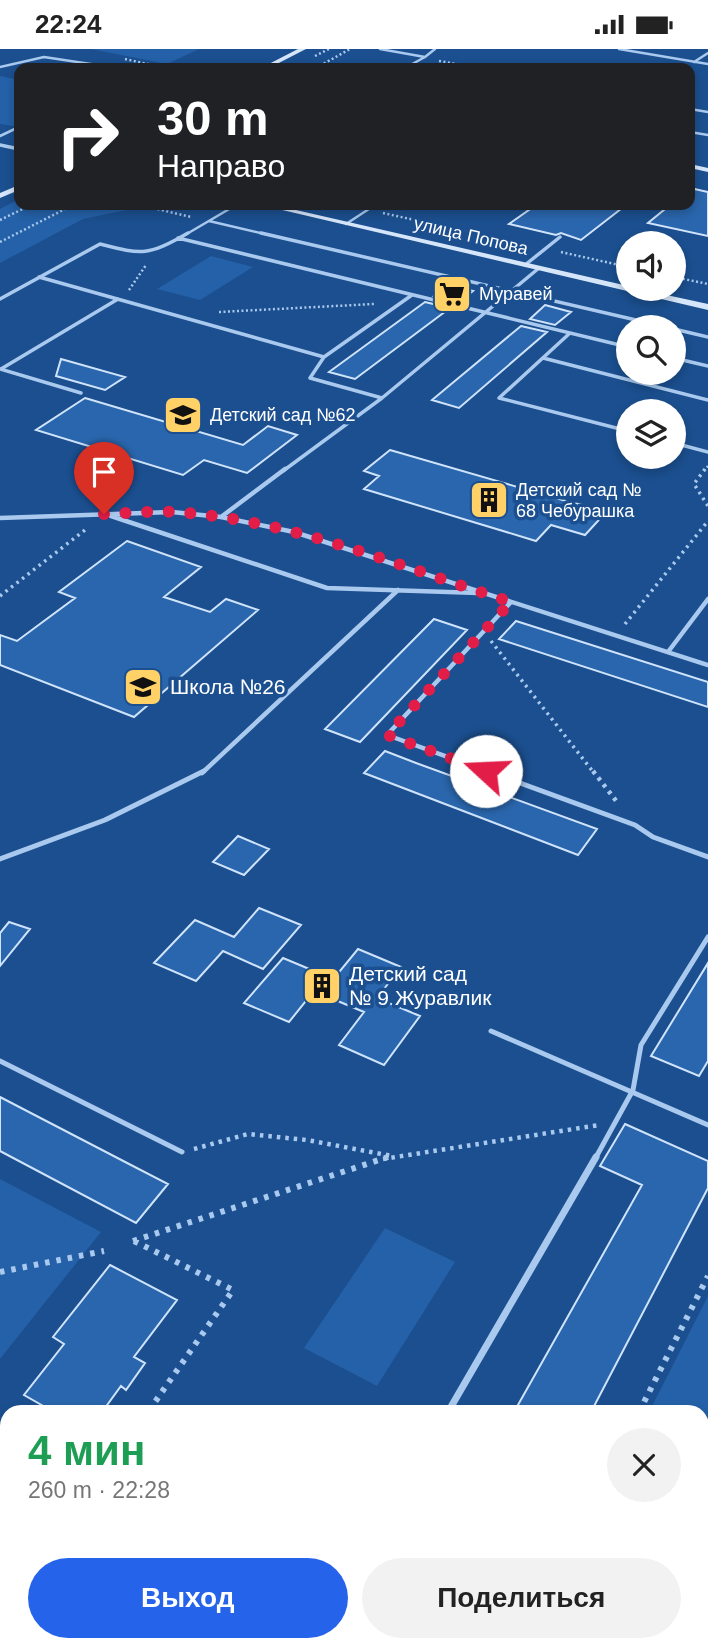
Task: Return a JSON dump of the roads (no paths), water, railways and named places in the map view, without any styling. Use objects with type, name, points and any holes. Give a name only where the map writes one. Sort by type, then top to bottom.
[{"type":"street","points":[[274,63],[303,49]]},
{"type":"street","name":"улица Попова","points":[[286,210],[616,286]]},
{"type":"street","name":"улица Попова","points":[[681,301],[708,307]]},
{"type":"lane","points":[[380,49],[425,57]]},
{"type":"lane","points":[[414,63],[435,49]]},
{"type":"lane","points":[[619,49],[708,64]]},
{"type":"lane","points":[[694,62],[708,53]]},
{"type":"lane","points":[[0,67],[24,57],[55,56],[91,63]]},
{"type":"lane","points":[[0,299],[100,244],[141,254],[178,239],[228,210]]},
{"type":"lane","points":[[346,224],[367,210]]},
{"type":"lane","points":[[209,221],[616,315]]},
{"type":"lane","points":[[525,265],[560,237]]},
{"type":"lane","points":[[178,239],[616,344]]},
{"type":"lane","points":[[221,517],[382,398],[539,268]]},
{"type":"lane","points":[[39,278],[324,357]]},
{"type":"lane","points":[[382,398],[310,378],[324,357],[412,295]]},
{"type":"lane","points":[[0,369],[118,299]]},
{"type":"lane","points":[[686,332],[708,337]]},
{"type":"lane","points":[[570,333],[499,398],[616,428]]},
{"type":"lane","points":[[543,358],[708,400]]},
{"type":"lane","points":[[686,361],[708,366]]},
{"type":"lane","points":[[0,369],[81,393]]},
{"type":"lane","points":[[686,446],[708,452]]},
{"type":"lane","points":[[0,518],[172,512],[221,517],[294,532],[708,665]]},
{"type":"lane","points":[[104,514],[327,588],[484,593]]},
{"type":"lane","points":[[0,859],[105,820],[202,773],[398,590]]},
{"type":"lane","points":[[668,652],[708,599]]},
{"type":"lane","points":[[511,602],[387,735],[635,825],[653,837],[708,857]]},
{"type":"lane","points":[[452,1405],[615,1123],[633,1090],[641,1045],[708,937]]},
{"type":"lane","points":[[491,1031],[633,1090],[708,1125]]},
{"type":"lane","points":[[0,1061],[182,1152]]},
{"type":"place","name":"Муравей","points":[[452,294]]},
{"type":"place","name":"Детский сад №62","points":[[183,415]]},
{"type":"place","name":"Детский сад № 68 Чебурашка","points":[[489,500]]},
{"type":"place","name":"Школа №26","points":[[143,687]]},
{"type":"place","name":"Детский сад № 9 Журавлик","points":[[322,986]]}]
